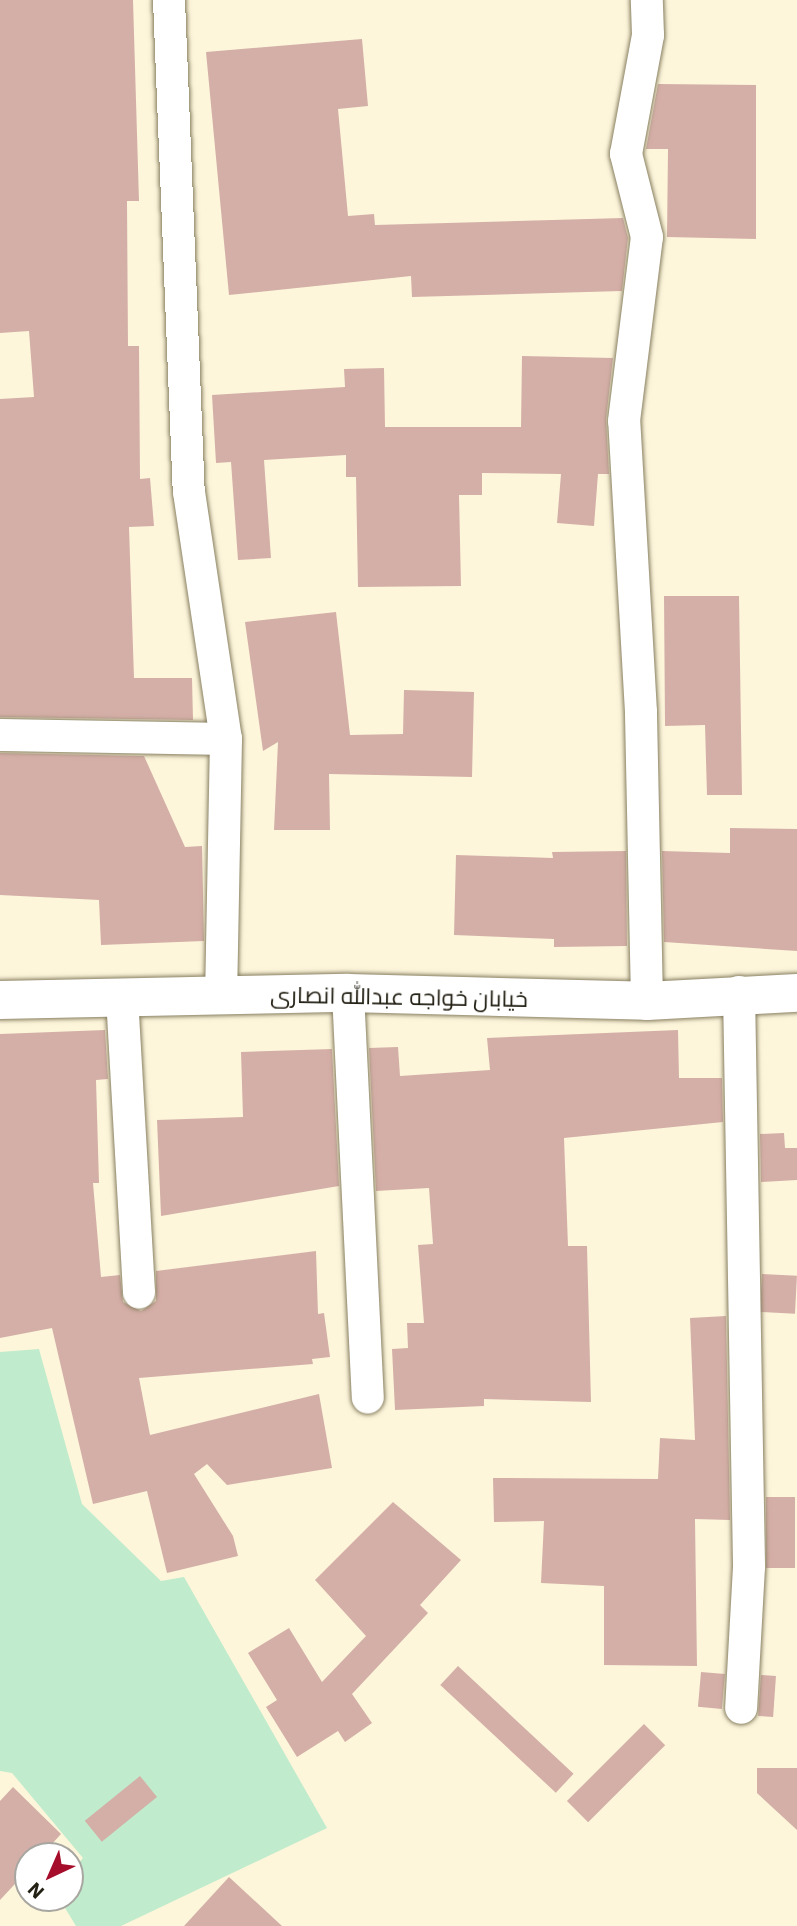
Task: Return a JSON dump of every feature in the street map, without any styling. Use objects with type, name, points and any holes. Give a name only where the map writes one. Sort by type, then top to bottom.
[{"type":"street","points":[[169,0],[189,492],[226,739],[221,995]]},
{"type":"street","points":[[647,0],[648,35],[626,154],[647,237],[624,421],[641,712],[647,1001]]},
{"type":"street","points":[[0,735],[226,739]]},
{"type":"street","points":[[738,992],[749,1567],[741,1708]]},
{"type":"street","name":"خیابان خواجه عبدالله انصاری","points":[[0,1000],[348,993],[647,1001],[738,992],[797,993]]},
{"type":"street","points":[[348,993],[368,1398]]},
{"type":"street","points":[[122,996],[139,1293]]},
{"type":"green space","points":[[39,1349],[82,1504],[161,1581],[184,1577],[327,1828],[121,1926],[76,1926],[68,1912],[84,1912],[84,1842],[70,1842],[12,1773],[0,1771],[0,1352]]},
{"type":"building","points":[[0,0],[133,0],[139,201],[127,201],[128,346],[139,346],[140,479],[150,478],[154,526],[129,527],[134,678],[192,678],[193,720],[0,717],[0,399],[34,397],[29,331],[0,333]]},
{"type":"building","points":[[362,39],[368,106],[338,109],[348,216],[374,214],[375,225],[623,218],[628,238],[622,291],[412,297],[411,276],[229,295],[206,52]]},
{"type":"building","points":[[658,84],[756,85],[756,239],[667,237],[668,149],[646,149]]},
{"type":"building","points":[[522,356],[613,358],[606,419],[609,474],[598,474],[594,526],[557,523],[561,474],[482,473],[482,495],[459,495],[461,586],[358,587],[356,477],[346,477],[346,455],[264,460],[271,558],[238,560],[231,462],[216,463],[212,395],[345,387],[344,369],[384,368],[385,427],[521,427]]},
{"type":"building","points":[[664,596],[739,596],[742,795],[707,795],[705,725],[665,726]]},
{"type":"building","points":[[336,612],[350,735],[403,734],[404,690],[474,692],[472,777],[329,774],[330,830],[274,830],[278,742],[263,751],[245,622]]},
{"type":"building","points":[[0,753],[144,756],[185,847],[202,846],[204,941],[101,945],[99,900],[0,895]]},
{"type":"building","points":[[730,828],[797,829],[797,951],[664,942],[662,851],[730,853]]},
{"type":"building","points":[[626,851],[627,946],[554,947],[554,939],[454,935],[456,855],[553,858],[552,852]]},
{"type":"building","points":[[105,1030],[108,1079],[96,1080],[99,1183],[93,1183],[101,1277],[120,1275],[123,1302],[141,1311],[156,1301],[156,1271],[316,1251],[318,1314],[324,1313],[330,1357],[312,1359],[313,1364],[139,1378],[150,1435],[319,1394],[332,1468],[227,1485],[207,1464],[194,1474],[233,1536],[238,1556],[167,1573],[147,1491],[93,1504],[52,1328],[0,1338],[0,1034]]},
{"type":"building","points":[[678,1030],[679,1078],[722,1078],[723,1122],[564,1138],[568,1246],[587,1246],[591,1402],[484,1399],[484,1406],[395,1410],[392,1349],[408,1348],[407,1323],[424,1323],[418,1245],[433,1244],[429,1188],[376,1191],[369,1048],[398,1047],[400,1076],[490,1070],[487,1038]]},
{"type":"building","points":[[332,1049],[339,1186],[161,1216],[157,1120],[243,1117],[241,1052]]},
{"type":"building","points":[[784,1133],[785,1148],[797,1148],[797,1180],[761,1182],[760,1134]]},
{"type":"building","points":[[762,1274],[797,1276],[795,1314],[760,1312]]},
{"type":"building","points":[[726,1316],[730,1520],[695,1519],[697,1666],[604,1665],[604,1586],[541,1583],[544,1521],[494,1522],[493,1478],[658,1479],[660,1438],[695,1440],[690,1318]]},
{"type":"building","points":[[766,1497],[795,1497],[795,1568],[766,1568]]},
{"type":"building","points":[[393,1502],[461,1560],[420,1605],[428,1613],[352,1694],[372,1723],[345,1742],[338,1731],[297,1757],[266,1707],[277,1700],[248,1653],[289,1628],[322,1682],[366,1636],[315,1580]]},
{"type":"building","points":[[458,1666],[574,1774],[556,1793],[440,1685]]},
{"type":"building","points":[[701,1672],[725,1674],[722,1709],[698,1707]]},
{"type":"building","points":[[761,1675],[776,1676],[773,1717],[758,1716]]},
{"type":"building","points":[[644,1724],[665,1745],[588,1822],[567,1801]]},
{"type":"building","points":[[757,1768],[797,1768],[797,1830],[757,1793]]},
{"type":"building","points":[[140,1776],[157,1797],[102,1842],[85,1821]]},
{"type":"building","points":[[13,1787],[61,1834],[54,1842],[14,1842],[14,1885],[0,1900],[0,1801]]},
{"type":"building","points":[[229,1877],[282,1926],[184,1926]]}]
